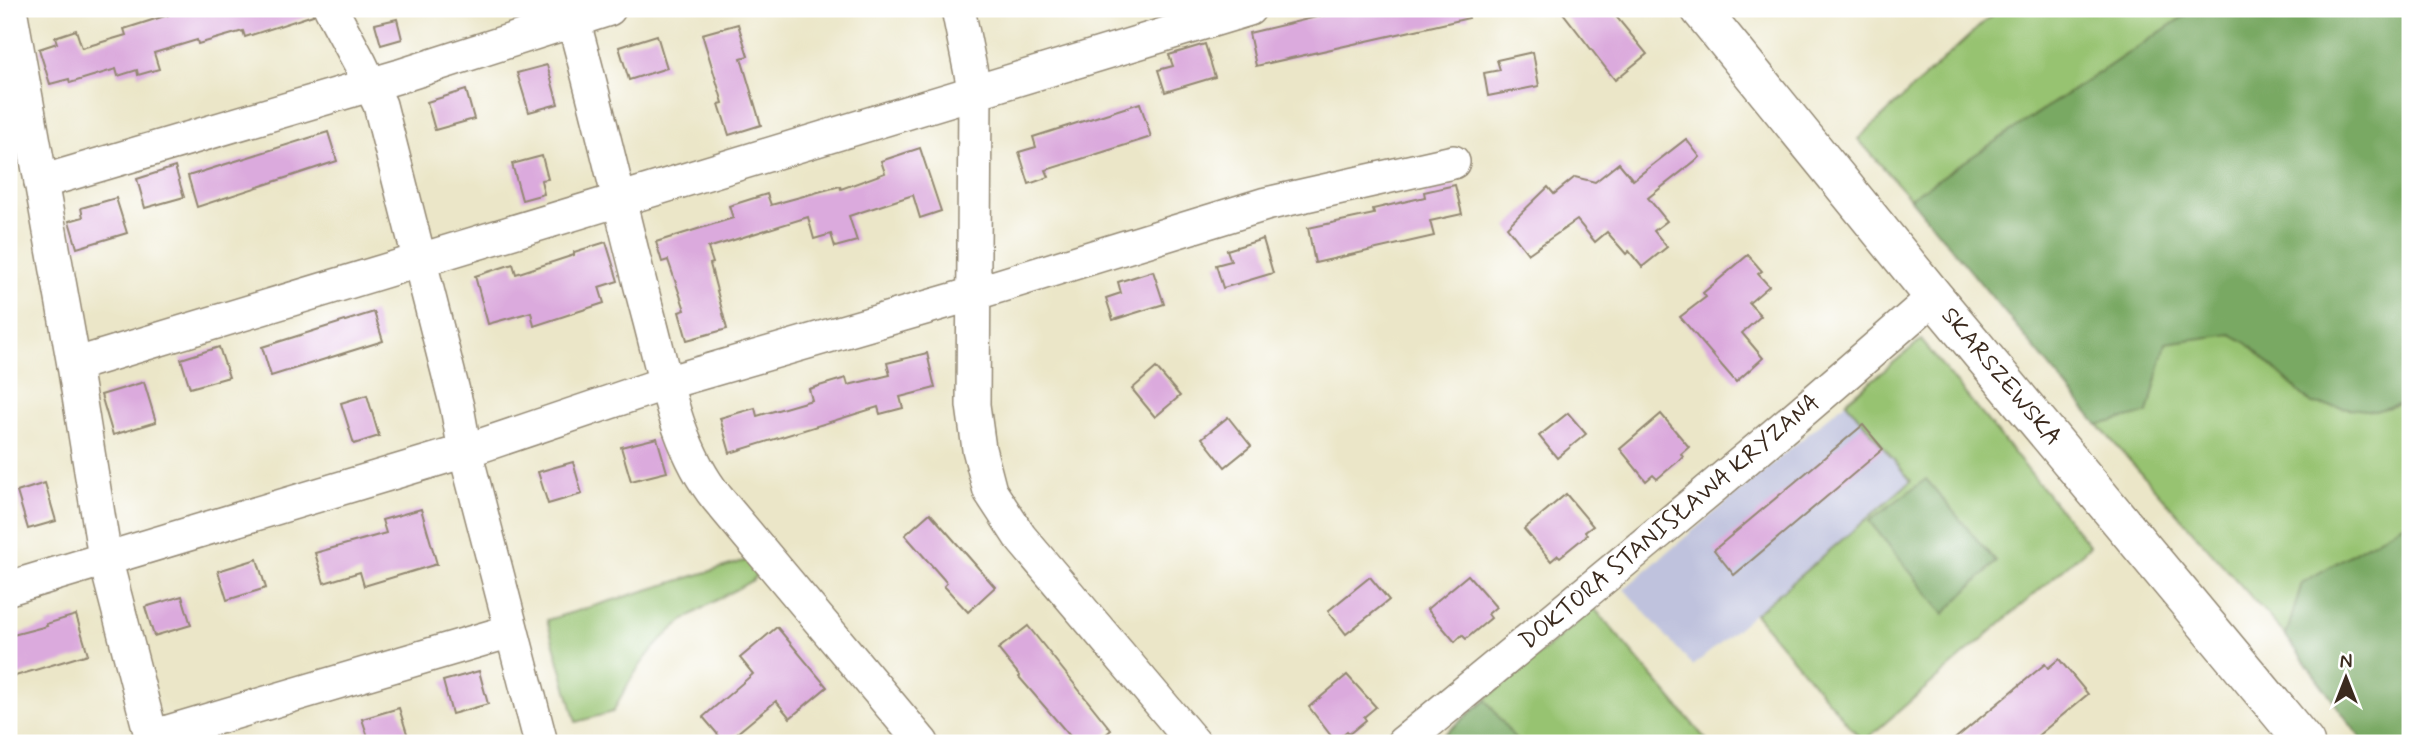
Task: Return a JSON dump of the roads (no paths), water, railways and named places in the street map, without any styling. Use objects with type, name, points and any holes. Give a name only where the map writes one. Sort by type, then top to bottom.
[{"type":"main road","name":"SKARSZEWSKA","points":[[1700,9],[1934,297],[2305,743]]},
{"type":"street","points":[[10,9],[74,365],[105,558],[152,740],[512,631]]},
{"type":"street","points":[[331,9],[380,105],[457,408],[465,451],[541,743]]},
{"type":"street","points":[[41,182],[370,83],[571,14],[609,9]]},
{"type":"street","points":[[958,9],[975,93],[973,405],[979,449],[990,491],[1020,537],[1194,743]]},
{"type":"street","points":[[74,365],[1249,9]]},
{"type":"street","points":[[571,14],[666,383],[691,458],[703,480],[922,743]]},
{"type":"street","points":[[9,588],[465,451],[666,383],[973,294],[1266,204],[1453,162]]},
{"type":"street","name":"DOKTORA STANISŁAWA KRYZANA","points":[[1404,743],[1840,381],[1934,297]]}]
